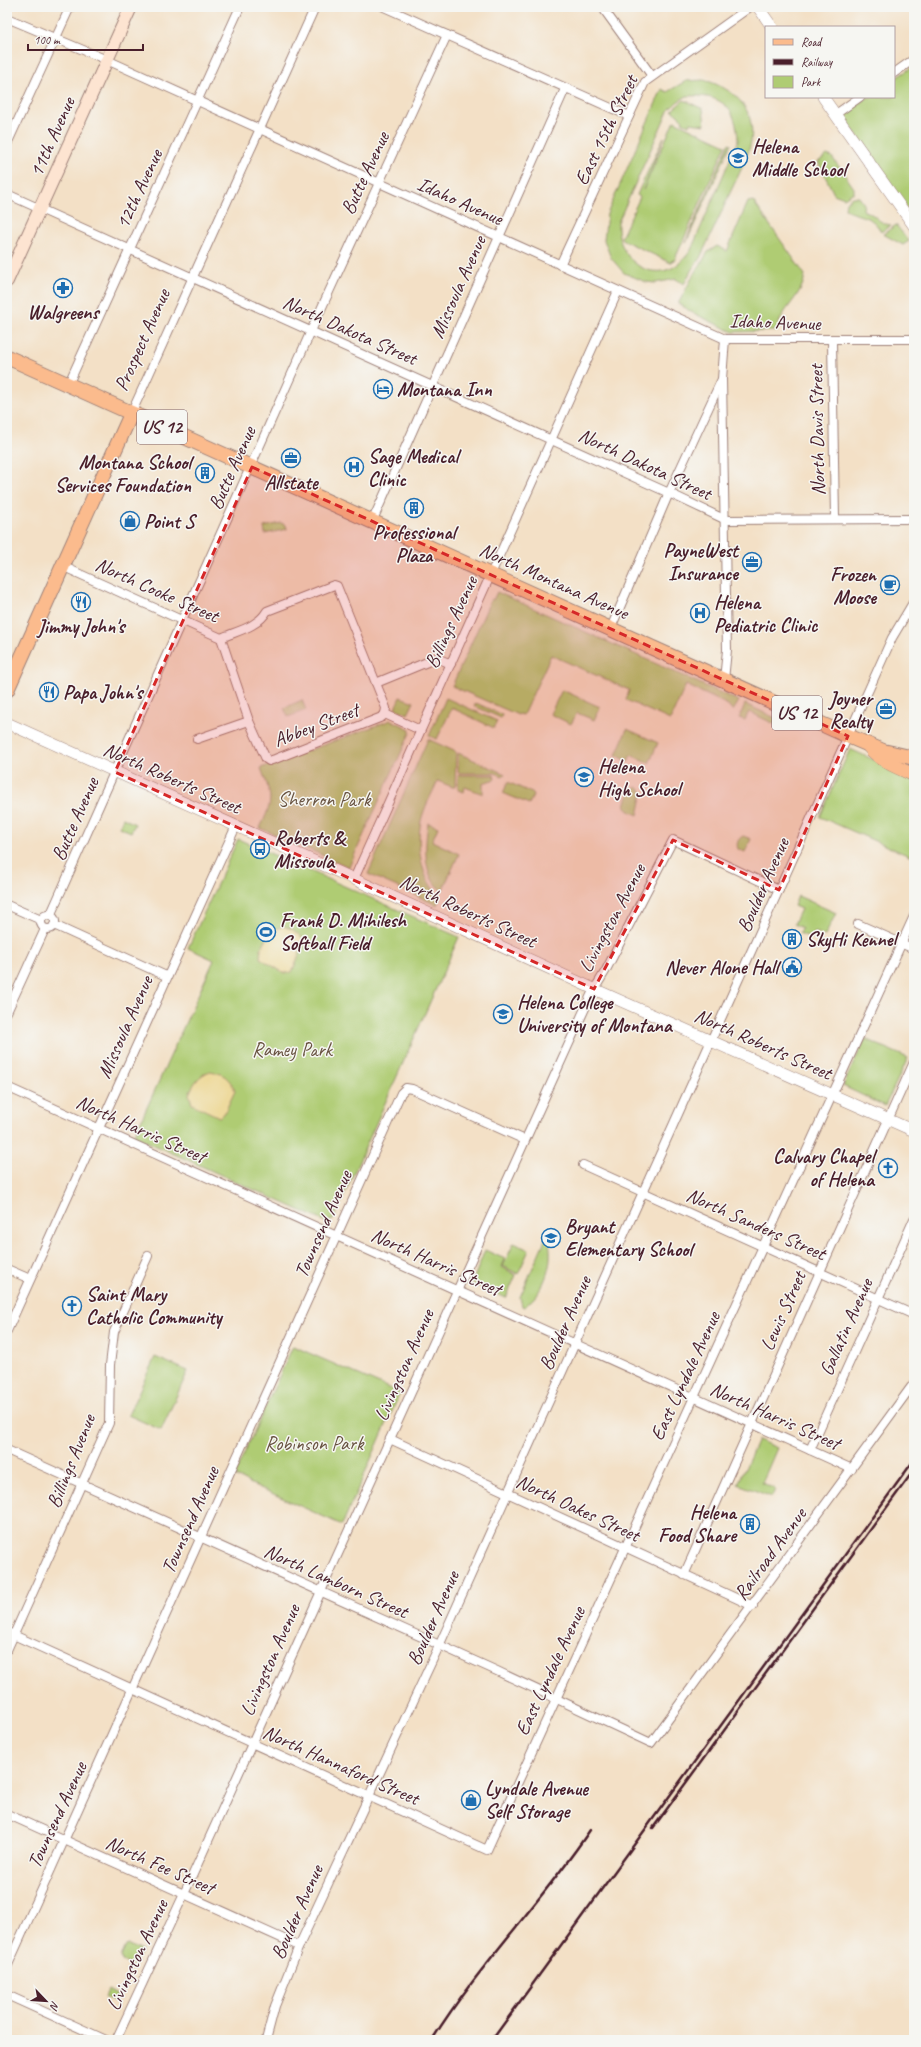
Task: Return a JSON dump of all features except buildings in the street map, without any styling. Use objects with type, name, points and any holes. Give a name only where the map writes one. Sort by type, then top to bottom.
[{"type":"highway","name":"North Montana Avenue","points":[[7,357],[866,744],[889,753],[914,758]]},
{"type":"highway","name":"Prospect Avenue","points":[[7,690],[131,414]]},
{"type":"main road","name":"11th Avenue","points":[[7,281],[131,7]]},
{"type":"main road","name":"North Montana Avenue","points":[[866,744],[874,753],[895,767],[914,775]]},
{"type":"street","points":[[7,144],[70,7]]},
{"type":"street","name":"12th Avenue","points":[[68,385],[240,7]]},
{"type":"street","name":"Prospect Avenue","points":[[131,414],[315,7]]},
{"type":"street","points":[[384,7],[565,89],[629,116]]},
{"type":"street","points":[[602,7],[652,76]]},
{"type":"street","name":"East 15th Street","points":[[560,265],[645,82],[750,7]]},
{"type":"street","points":[[758,7],[771,26]]},
{"type":"street","name":"Idaho Avenue","points":[[7,18],[107,60],[725,339],[914,339]]},
{"type":"street","name":"Butte Avenue","points":[[50,916],[312,331],[447,35]]},
{"type":"street","points":[[895,72],[914,59]]},
{"type":"street","name":"Missoula Avenue","points":[[372,522],[565,89]]},
{"type":"street","points":[[824,98],[914,226]]},
{"type":"street","points":[[836,114],[859,98]]},
{"type":"street","name":"North Dakota Street","points":[[7,194],[669,492],[726,520],[914,519]]},
{"type":"street","name":"Billings Avenue","points":[[354,879],[618,291]]},
{"type":"street","points":[[724,680],[728,650],[722,379],[725,339]]},
{"type":"street","name":"North Davis Street","points":[[832,340],[835,519]]},
{"type":"street","points":[[611,628],[669,492],[722,379]]},
{"type":"street","name":"North Cooke Street","points":[[62,566],[221,638],[256,623],[263,618],[267,611],[334,585],[339,589],[386,708],[385,714]]},
{"type":"street","name":"Boulder Avenue","points":[[266,2040],[275,2006],[299,1946],[370,1797],[439,1646],[892,638],[914,601]]},
{"type":"street","name":"Abbey Street","points":[[221,638],[249,721],[263,756],[269,760],[382,717],[385,714]]},
{"type":"street","points":[[376,683],[437,658],[450,664]]},
{"type":"street","points":[[385,714],[420,730]]},
{"type":"street","points":[[197,739],[249,721]]},
{"type":"street","name":"North Roberts Street","points":[[7,723],[594,989],[914,1131]]},
{"type":"street","name":"Missoula Avenue","points":[[7,1331],[166,976],[236,826]]},
{"type":"street","name":"Livingston Avenue","points":[[116,2040],[184,1894],[456,1290],[594,989],[606,970],[673,840],[780,890]]},
{"type":"street","points":[[7,905],[41,920]]},
{"type":"street","points":[[41,920],[44,916],[50,916],[54,921],[54,925]]},
{"type":"street","name":"East Lyndale Avenue","points":[[487,1850],[914,916]]},
{"type":"street","points":[[41,920],[41,924],[45,929]]},
{"type":"street","points":[[858,924],[914,949]]},
{"type":"street","points":[[54,925],[166,976]]},
{"type":"street","points":[[45,929],[50,929],[54,925]]},
{"type":"street","points":[[7,1012],[45,929]]},
{"type":"street","name":"Lewis Street","points":[[684,1575],[914,1062]]},
{"type":"street","name":"North Harris Street","points":[[7,1087],[852,1469]]},
{"type":"street","name":"Townsend Avenue","points":[[7,1967],[336,1236],[402,1093],[406,1088],[525,1140]]},
{"type":"street","name":"North Sanders Street","points":[[583,1164],[914,1315]]},
{"type":"street","name":"Gallatin Avenue","points":[[810,1450],[914,1219]]},
{"type":"street","name":"Billings Avenue","points":[[7,1650],[10,1634],[109,1423],[110,1364],[114,1332],[148,1256]]},
{"type":"street","points":[[7,1269],[30,1279]]},
{"type":"street","name":"Railroad Avenue","points":[[651,1743],[753,1606],[914,1383]]},
{"type":"street","name":"North Oakes Street","points":[[390,1439],[753,1606]]},
{"type":"street","name":"North Lamborn Street","points":[[7,1450],[651,1743]]},
{"type":"street","name":"North Hannaford Street","points":[[10,1634],[487,1850]]},
{"type":"street","name":"North Fee Street","points":[[7,1814],[299,1946]]},
{"type":"street","points":[[7,1995],[106,2040]]},
{"type":"highlighted area","points":[[252,467],[848,736],[779,890],[673,840],[594,989],[115,772]]},
{"type":"green space","points":[[914,66],[914,218],[842,114],[866,98],[895,98],[895,78]]},
{"type":"green space","points":[[704,80],[716,84],[736,96],[743,104],[748,114],[752,137],[749,150],[742,167],[700,258],[684,284],[676,279],[655,283],[646,282],[624,273],[611,258],[604,240],[607,214],[662,89],[667,92],[686,81]],"holes":[[[687,96],[699,96],[718,100],[725,105],[734,119],[738,141],[691,250],[682,261],[670,269],[659,271],[649,270],[640,267],[626,253],[618,233],[618,222],[668,111],[677,102]]]},
{"type":"green space","points":[[684,100],[703,109],[705,125],[690,123],[689,125],[682,122],[683,120],[672,110]]},
{"type":"green space","points":[[674,121],[726,145],[674,261],[672,260],[671,263],[621,238],[640,197],[637,195],[640,188],[664,137],[643,190]]},
{"type":"green space","points":[[729,143],[731,144],[685,243]]},
{"type":"green space","points":[[827,155],[832,157],[854,188],[854,192],[844,198],[834,194],[818,162]]},
{"type":"green space","points":[[852,197],[859,197],[864,204],[864,211],[871,213],[883,223],[891,225],[881,232],[869,219],[855,214],[845,208],[846,202]]},
{"type":"green space","points":[[753,201],[805,275],[800,290],[782,316],[777,331],[733,332],[689,311],[678,304],[696,270],[708,252],[717,246],[727,251],[748,202]]},
{"type":"green space","points":[[896,225],[909,241],[903,245],[883,234]]},
{"type":"green space","points":[[281,523],[286,525],[287,529],[265,534],[264,527]]},
{"type":"green space","points":[[497,592],[739,701],[733,711],[728,705],[686,685],[670,720],[626,700],[629,690],[551,655],[523,715],[518,715],[452,686],[491,599],[493,600]]},
{"type":"green space","points":[[562,690],[600,707],[594,720],[577,713],[571,724],[550,714]]},
{"type":"green space","points":[[400,697],[414,702],[408,714],[395,708]]},
{"type":"green space","points":[[446,698],[497,721],[494,728],[452,708],[437,739],[429,736]]},
{"type":"green space","points":[[302,700],[306,710],[288,717],[284,708]]},
{"type":"green space","points":[[476,703],[502,715],[501,718],[474,706]]},
{"type":"green space","points":[[745,704],[782,721],[779,726],[749,712],[745,720],[739,718]]},
{"type":"green space","name":"Sherron Park","points":[[391,720],[410,729],[410,733],[349,867],[260,828],[268,811],[270,798],[261,768]]},
{"type":"green space","points":[[627,729],[658,743],[649,763],[631,755],[628,761],[616,755]]},
{"type":"green space","points":[[428,739],[456,752],[455,787],[438,781],[428,801],[421,821],[419,841],[422,862],[428,881],[440,897],[437,905],[368,874]]},
{"type":"green space","points":[[850,749],[914,778],[914,858],[820,817]]},
{"type":"green space","points":[[458,753],[505,774],[503,776],[495,773],[458,773]]},
{"type":"green space","points":[[458,775],[494,775],[495,779],[483,783],[483,794],[465,787],[463,792],[458,790]]},
{"type":"green space","points":[[508,782],[534,794],[529,804],[503,793]]},
{"type":"green space","points":[[637,787],[643,792],[638,815],[629,811],[625,805],[630,791]]},
{"type":"green space","points":[[123,818],[135,824],[131,832],[119,827]]},
{"type":"green space","points":[[428,823],[438,827],[432,841],[459,854],[442,891],[431,877],[426,860]]},
{"type":"green space","points":[[743,836],[751,839],[745,852],[737,847],[738,841]]},
{"type":"green space","name":"Ramey Park","points":[[238,839],[459,937],[333,1220],[326,1222],[134,1136],[214,960],[188,948]]},
{"type":"green space","points":[[798,896],[836,913],[825,936],[815,932],[812,938],[799,933],[802,928],[794,924],[801,909],[794,906]]},
{"type":"green space","points":[[865,1039],[908,1058],[885,1106],[843,1086]]},
{"type":"green space","points":[[547,1235],[550,1255],[547,1275],[538,1293],[524,1307],[522,1306],[520,1297]]},
{"type":"green space","points":[[514,1243],[529,1250],[518,1274],[503,1266]]},
{"type":"green space","points":[[485,1250],[505,1259],[502,1267],[516,1275],[506,1298],[472,1283]]},
{"type":"green space","name":"Robinson Park","points":[[293,1346],[400,1393],[342,1525],[234,1476]]},
{"type":"green space","points":[[155,1357],[188,1371],[161,1430],[128,1415]]},
{"type":"green space","points":[[758,1440],[777,1448],[762,1483],[775,1489],[772,1497],[738,1484]]},
{"type":"green space","points":[[129,1945],[141,1951],[133,1966],[122,1961],[121,1957],[126,1946]]},
{"type":"green space","points":[[108,1990],[117,1995],[114,2001],[105,1997]]},
{"type":"sand","points":[[283,926],[292,929],[305,940],[292,972],[284,973],[260,958],[261,948],[271,931]]},
{"type":"sand","points":[[210,1071],[219,1073],[226,1077],[235,1091],[224,1114],[219,1117],[192,1104],[189,1094],[197,1080],[202,1075]]},
{"type":"railway","points":[[492,2040],[914,1460]]},
{"type":"railway","points":[[653,1828],[914,1470]]},
{"type":"railway","points":[[432,2040],[469,1986],[551,1883],[590,1830]]},
{"type":"place","name":"Helena Middle School","points":[[738,158]]},
{"type":"place","name":"Walgreens","points":[[63,288]]},
{"type":"place","name":"Montana Inn","points":[[383,389]]},
{"type":"place","name":"Allstate","points":[[291,458]]},
{"type":"place","name":"Sage Medical Clinic","points":[[354,467]]},
{"type":"place","name":"Montana School Services Foundation","points":[[205,473]]},
{"type":"place","name":"Professional Plaza","points":[[414,508]]},
{"type":"place","name":"Point S","points":[[130,521]]},
{"type":"place","name":"PayneWest Insurance","points":[[752,562]]},
{"type":"place","name":"Frozen Moose","points":[[890,585]]},
{"type":"place","name":"Jimmy John's","points":[[81,602]]},
{"type":"place","name":"Helena Pediatric Clinic","points":[[700,613]]},
{"type":"place","name":"Papa John's","points":[[49,692]]},
{"type":"place","name":"Joyner Realty","points":[[886,709]]},
{"type":"place","name":"Helena High School","points":[[584,777]]},
{"type":"place","name":"Roberts & Missoula","points":[[260,849]]},
{"type":"place","name":"Frank D. Mihilesh Softball Field","points":[[266,932]]},
{"type":"place","name":"SkyHi Kennel","points":[[792,939]]},
{"type":"place","name":"Never Alone Hall","points":[[792,967]]},
{"type":"place","name":"Helena College University of Montana","points":[[503,1014]]},
{"type":"place","name":"Calvary Chapel of Helena","points":[[888,1168]]},
{"type":"place","name":"Bryant Elementary School","points":[[551,1238]]},
{"type":"place","name":"Saint Mary Catholic Community","points":[[72,1306]]},
{"type":"place","name":"Helena Food Share","points":[[750,1524]]},
{"type":"place","name":"Lyndale Avenue Self Storage","points":[[471,1800]]}]
